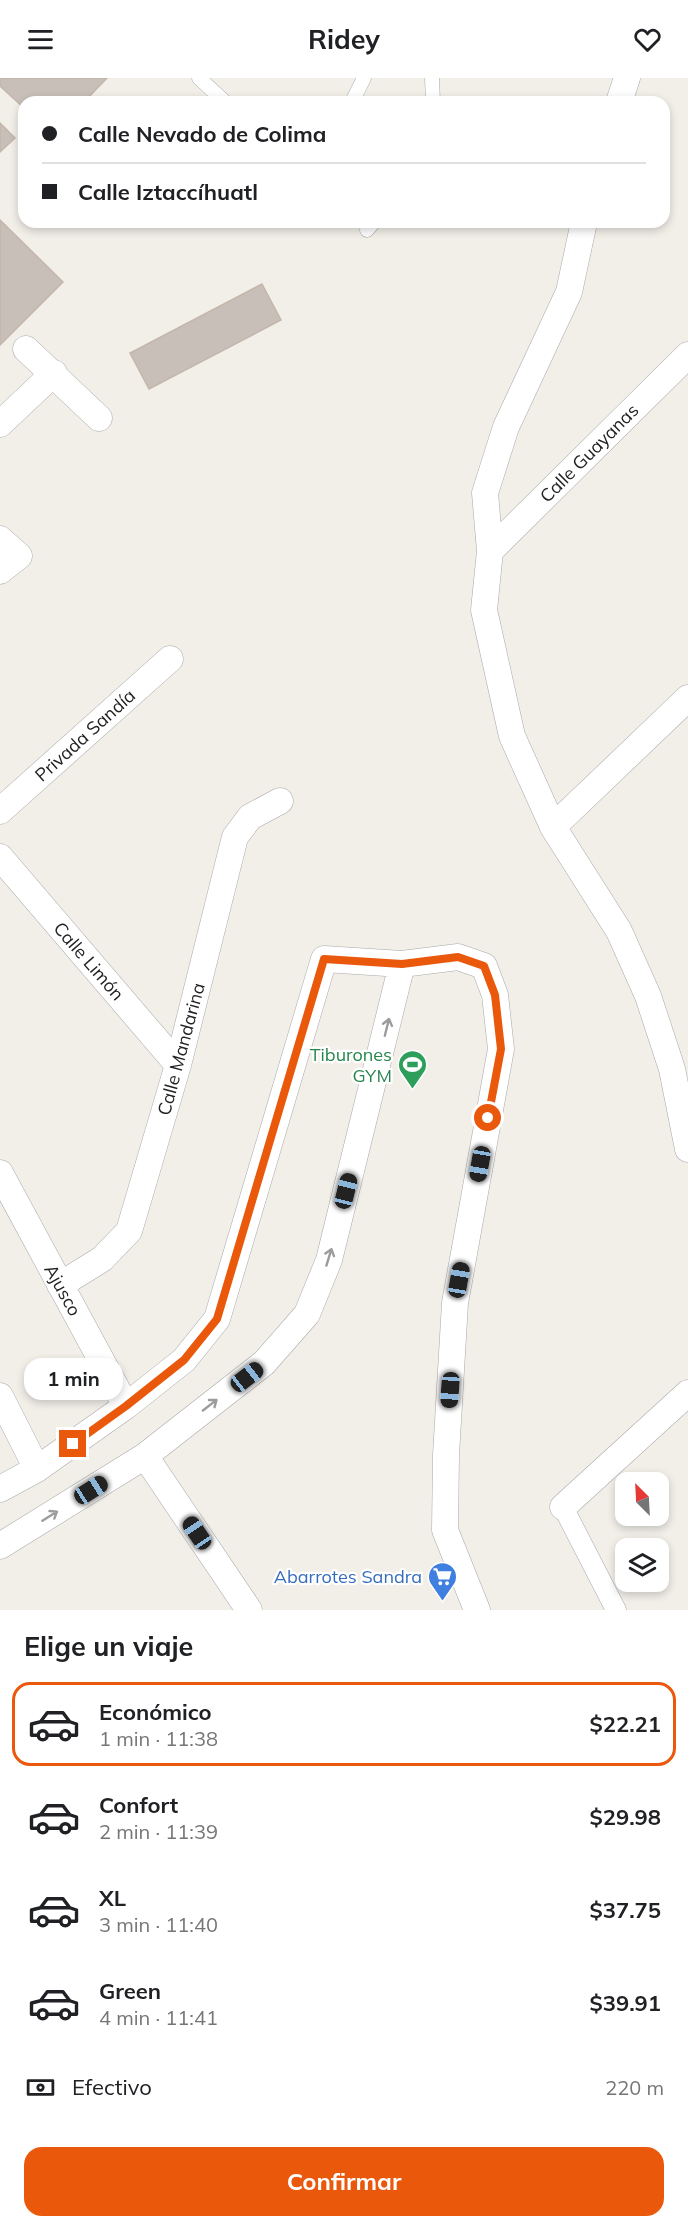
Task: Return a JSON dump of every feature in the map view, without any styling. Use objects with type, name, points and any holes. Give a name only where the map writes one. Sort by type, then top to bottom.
[{"type":"street","points":[[621,96],[627,78]]},
{"type":"street","points":[[583,228],[569,292],[506,427],[485,493],[490,551],[484,610],[512,736],[553,827],[619,931],[680,1061],[688,1149]]},
{"type":"street","points":[[26,349],[99,418]]},
{"type":"street","name":"Calle Guayanas","points":[[490,551],[688,355]]},
{"type":"street","points":[[0,424],[54,373]]},
{"type":"street","points":[[0,539],[19,556],[0,571]]},
{"type":"street","name":"Privada Sandía","points":[[0,811],[170,658]]},
{"type":"street","points":[[553,827],[688,698]]},
{"type":"street","name":"Calle Mandarina","points":[[60,1285],[102,1259],[129,1231],[178,1065],[235,837],[250,818],[280,801]]},
{"type":"street","name":"Calle Limón","points":[[0,857],[178,1065]]},
{"type":"street","points":[[0,1489],[37,1469],[126,1406],[184,1360],[217,1319],[324,959],[402,964],[458,957],[484,966],[495,995],[501,1049],[455,1303],[446,1466],[445,1530],[477,1610]]},
{"type":"street","points":[[0,1546],[145,1456],[264,1363],[307,1314],[329,1260],[402,964]]},
{"type":"street","name":"Ajusco","points":[[0,1173],[126,1406]]},
{"type":"street","points":[[616,1610],[563,1507],[688,1393]]},
{"type":"street","points":[[0,1396],[37,1469]]},
{"type":"street","points":[[145,1456],[249,1610]]},
{"type":"lane","points":[[199,78],[218,96]]},
{"type":"lane","points":[[355,96],[364,78]]},
{"type":"lane","points":[[432,78],[433,96]]},
{"type":"building","points":[[0,78],[107,78],[90,96],[18,96],[18,102],[0,86]]},
{"type":"building","points":[[0,123],[15,138],[0,152]]},
{"type":"building","points":[[0,220],[63,282],[0,345]]},
{"type":"building","points":[[262,284],[281,320],[149,389],[130,353]]},
{"type":"place","name":"Tiburones GYM","points":[[413,1090]]},
{"type":"place","name":"Abarrotes Sandra","points":[[443,1602]]},
{"type":"route","points":[[73,1444],[184,1360],[217,1319],[324,959],[402,964],[458,957],[484,966],[495,995],[501,1049],[488,1118]]}]
